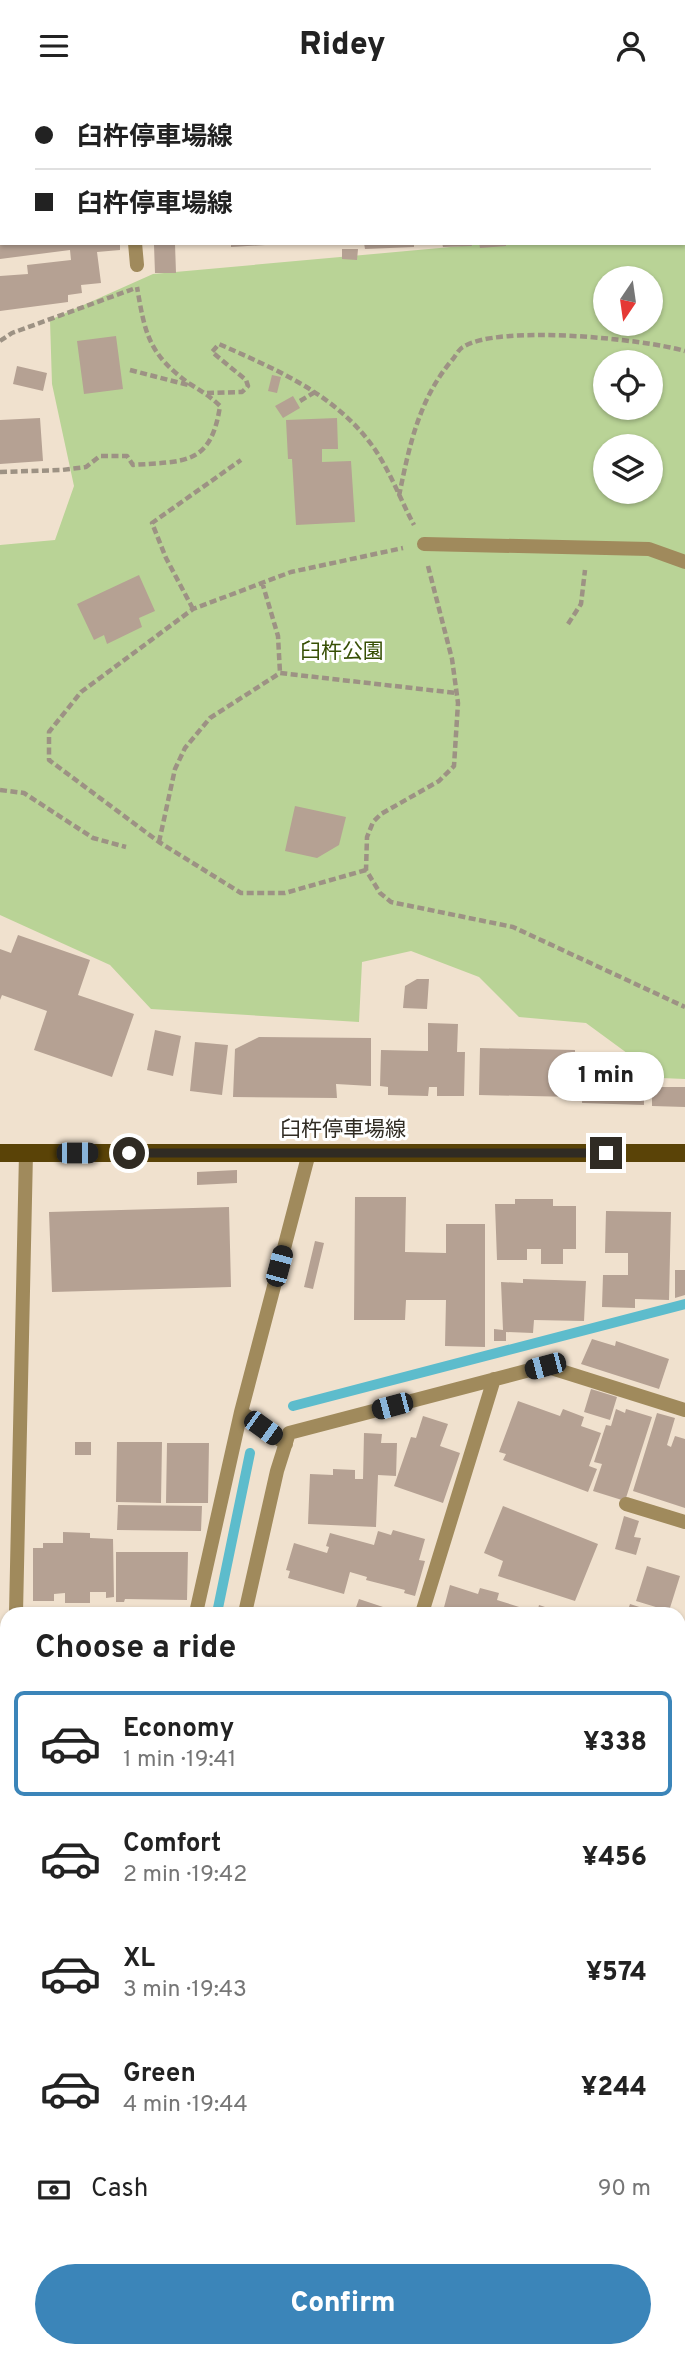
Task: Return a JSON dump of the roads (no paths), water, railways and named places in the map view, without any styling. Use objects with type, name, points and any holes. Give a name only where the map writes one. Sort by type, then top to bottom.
[{"type":"main road","name":"臼杵停車場線","points":[[0,1153],[685,1153]]},
{"type":"street","points":[[135,245],[137,265]]},
{"type":"street","points":[[424,544],[649,549],[685,562]]},
{"type":"street","points":[[16,1607],[26,1153]]},
{"type":"street","points":[[197,1607],[241,1412],[309,1153]]},
{"type":"street","points":[[246,1607],[277,1471],[289,1433],[545,1366],[685,1410]]},
{"type":"street","points":[[424,1607],[494,1379]]},
{"type":"street","points":[[241,1412],[286,1444]]},
{"type":"street","points":[[626,1504],[685,1523]]},
{"type":"waterway","points":[[293,1406],[685,1304]]},
{"type":"waterway","points":[[218,1607],[250,1453]]},
{"type":"park label","name":"臼杵公園","points":[[342,652]]}]
